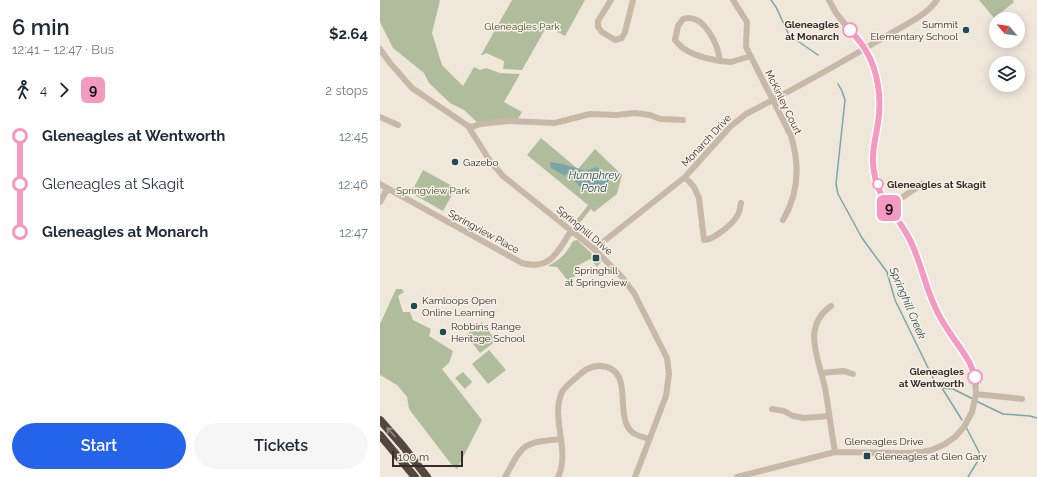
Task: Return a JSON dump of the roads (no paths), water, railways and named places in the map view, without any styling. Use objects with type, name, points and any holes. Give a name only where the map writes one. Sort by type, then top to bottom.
[{"type":"highway","points":[[380,420],[427,477]]},
{"type":"highway","points":[[380,435],[415,477]]},
{"type":"street","points":[[611,0],[598,21],[598,27],[602,32],[615,40],[622,38],[625,32],[633,0]]},
{"type":"street","name":"McKinley Court","points":[[733,0],[747,22],[746,47],[791,136],[795,152],[798,171],[796,188],[790,209],[783,220]]},
{"type":"street","name":"Gleneagles Drive","points":[[737,477],[835,452],[905,453],[932,450],[946,444],[964,427],[972,412],[976,394],[975,377],[969,361],[938,314],[931,300],[914,248],[901,225],[888,207],[875,177],[872,160],[880,102],[873,65],[865,49],[836,13],[829,0]]},
{"type":"street","name":"Monarch Drive","points":[[594,248],[685,177],[730,127],[746,114],[865,49],[913,20],[935,4],[937,0]]},
{"type":"street","points":[[720,61],[719,54],[708,29],[692,18],[683,20],[678,26],[675,40],[680,47],[703,57],[720,61],[731,62],[751,56]]},
{"type":"street","name":"Springhill Drive","points":[[380,49],[412,88],[468,126],[490,161],[503,176],[594,248],[622,277],[634,293],[666,358],[669,374],[666,396],[635,477]]},
{"type":"street","points":[[468,126],[472,127],[480,124],[509,121],[555,123],[590,114],[616,115],[635,113],[660,119],[683,120]]},
{"type":"street","points":[[380,118],[398,125]]},
{"type":"street","points":[[685,177],[694,187],[699,198],[704,240],[709,240],[729,225],[738,216],[741,203]]},
{"type":"street","name":"Springview Place","points":[[380,184],[522,263],[530,265],[537,265],[555,256],[559,252],[571,231]]},
{"type":"street","points":[[888,207],[922,184]]},
{"type":"street","points":[[380,202],[388,189]]},
{"type":"street","points":[[831,306],[822,312],[815,329],[814,346],[821,373],[835,452]]},
{"type":"street","points":[[558,477],[563,455],[558,406],[562,392],[584,371],[592,367],[602,366],[615,371],[620,378],[625,422],[628,428],[633,433],[649,439]]},
{"type":"street","points":[[821,373],[844,372],[853,374]]},
{"type":"street","points":[[976,394],[1022,399]]},
{"type":"street","points":[[772,409],[804,418],[829,416]]},
{"type":"street","points":[[506,477],[520,451],[525,447],[534,443],[561,439]]},
{"type":"water","name":"Humphrey Pond","points":[[550,162],[563,164],[586,171],[597,167],[609,179],[603,193],[586,191],[567,173],[565,176],[551,168]]},
{"type":"waterway","name":"Springhill Creek","points":[[771,0],[776,7],[789,35],[818,55]]},
{"type":"waterway","name":"Springhill Creek","points":[[838,84],[845,100],[836,184],[838,194],[862,238],[887,272],[895,300],[934,380],[942,388],[953,389],[973,399]]},
{"type":"waterway","points":[[942,388],[962,420]]},
{"type":"waterway","name":"Springhill Creek","points":[[976,401],[1003,414],[1037,418]]},
{"type":"waterway","points":[[966,427],[979,452],[979,459],[968,477]]},
{"type":"place","name":"Gleneagles at Monarch","points":[[850,30]]},
{"type":"place","name":"Summit Elementary School","points":[[966,30]]},
{"type":"place","name":"Gazebo","points":[[455,162]]},
{"type":"place","name":"Gleneagles at Skagit","points":[[878,184]]},
{"type":"place","name":"Springhill at Springview","points":[[596,258]]},
{"type":"place","name":"Kamloops Open Online Learning","points":[[414,306]]},
{"type":"place","name":"Robbins Range Heritage School","points":[[443,332]]},
{"type":"place","name":"Gleneagles at Wentworth","points":[[975,377]]},
{"type":"place","name":"Gleneagles at Glen Gary","points":[[867,456]]},
{"type":"park label","name":"Gleneagles Park","points":[[522,26]]},
{"type":"park label","name":"Springview Park","points":[[433,190]]}]
